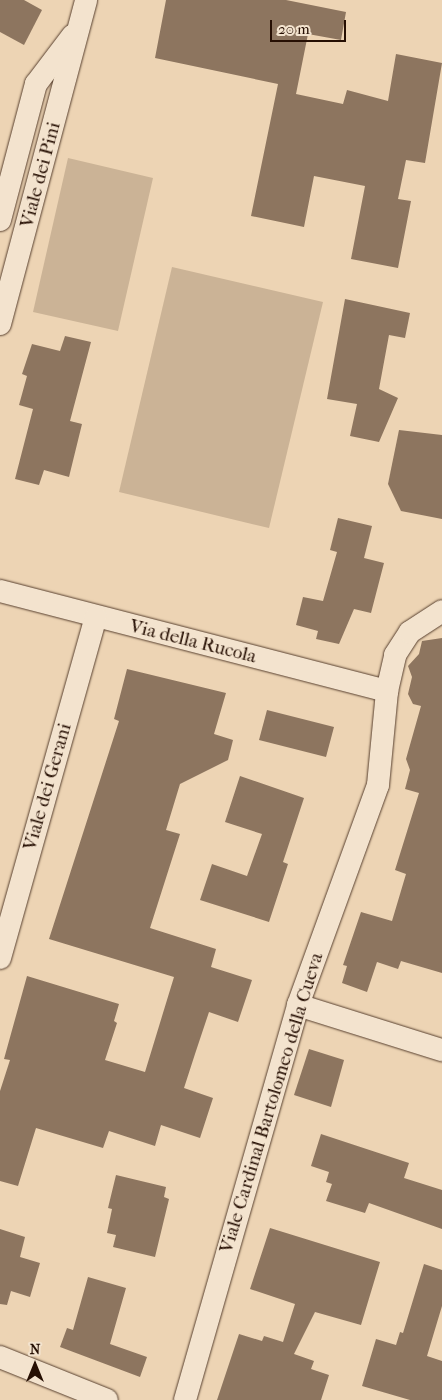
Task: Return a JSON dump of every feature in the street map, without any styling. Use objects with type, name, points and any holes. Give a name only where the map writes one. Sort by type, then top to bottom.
[{"type":"street","name":"Viale dei Pini","points":[[0,324],[46,160],[86,0]]},
{"type":"street","name":"Viale dei Pini","points":[[0,220],[10,150],[36,84],[79,26]]},
{"type":"street","points":[[10,150],[46,160]]},
{"type":"street","name":"Via della Rucola","points":[[0,591],[387,691]]},
{"type":"street","name":"Viale Cardinal Bartolomeo della Cueva","points":[[185,1400],[298,1005],[378,785],[387,691],[395,656],[410,632],[442,611]]},
{"type":"street","name":"Viale dei Gerani","points":[[0,958],[96,617]]},
{"type":"street","points":[[298,1005],[442,1050]]},
{"type":"street","points":[[0,1358],[107,1400]]},
{"type":"shaded area","points":[[68,158],[153,178],[118,331],[33,312]]},
{"type":"shaded area","points":[[172,267],[323,302],[269,528],[119,492]]},
{"type":"building","points":[[0,0],[24,0],[42,10],[24,45],[0,32]]},
{"type":"building","points":[[166,0],[286,0],[346,12],[341,40],[308,34],[296,94],[343,104],[347,90],[388,101],[396,54],[442,63],[425,163],[406,160],[398,199],[411,201],[398,268],[351,259],[365,186],[314,176],[304,227],[251,216],[278,84],[155,58]]},
{"type":"building","points":[[345,299],[410,313],[405,338],[389,335],[379,389],[398,398],[379,442],[350,436],[357,404],[327,399]]},
{"type":"building","points":[[65,336],[91,342],[70,421],[82,424],[69,477],[44,470],[39,485],[15,479],[33,409],[19,405],[27,376],[22,374],[32,344],[60,351]]},
{"type":"building","points":[[399,430],[442,435],[442,519],[401,511],[388,484]]},
{"type":"building","points":[[338,518],[372,526],[364,558],[384,563],[371,613],[354,609],[339,644],[316,639],[318,631],[296,625],[303,597],[323,601],[337,552],[330,550]]},
{"type":"building","points":[[442,638],[442,973],[401,961],[398,969],[377,962],[367,992],[342,983],[347,966],[343,965],[361,912],[392,921],[406,874],[395,870],[419,793],[405,789],[410,770],[406,759],[421,706],[413,704],[408,694],[412,677],[408,666],[419,654],[422,641]]},
{"type":"building","points":[[127,669],[226,693],[214,734],[233,740],[228,760],[180,784],[166,830],[180,834],[150,928],[216,949],[211,967],[252,980],[238,1022],[209,1012],[195,1054],[184,1088],[213,1098],[200,1138],[161,1125],[155,1146],[109,1131],[103,1148],[36,1128],[18,1186],[0,1181],[0,1091],[10,1060],[4,1059],[27,976],[119,1004],[114,1021],[117,1023],[105,1060],[145,1072],[174,977],[49,939],[119,721],[114,719]]},
{"type":"building","points":[[267,710],[334,727],[326,757],[259,740]]},
{"type":"building","points":[[240,776],[304,798],[283,862],[288,864],[269,922],[200,900],[212,864],[247,876],[262,834],[225,822]]},
{"type":"building","points":[[309,1049],[344,1060],[331,1107],[294,1095]]},
{"type":"building","points":[[321,1134],[409,1163],[404,1178],[442,1190],[442,1229],[369,1203],[365,1213],[326,1201],[332,1184],[326,1182],[329,1172],[311,1166]]},
{"type":"building","points":[[116,1175],[166,1187],[164,1197],[169,1199],[155,1257],[113,1247],[116,1235],[107,1233],[112,1209],[108,1208]]},
{"type":"building","points":[[270,1228],[380,1262],[361,1325],[315,1312],[294,1354],[314,1361],[311,1369],[329,1375],[321,1400],[217,1400],[239,1334],[262,1341],[264,1336],[283,1342],[295,1304],[250,1289]]},
{"type":"building","points":[[0,1229],[25,1237],[20,1257],[40,1263],[30,1297],[11,1291],[7,1305],[0,1304]]},
{"type":"building","points":[[424,1264],[442,1270],[442,1306],[427,1356],[442,1361],[442,1400],[410,1400],[362,1386],[376,1339],[396,1345],[400,1332],[403,1333]]},
{"type":"building","points":[[88,1277],[126,1288],[110,1344],[147,1357],[140,1377],[60,1347],[67,1328],[73,1330]]}]
